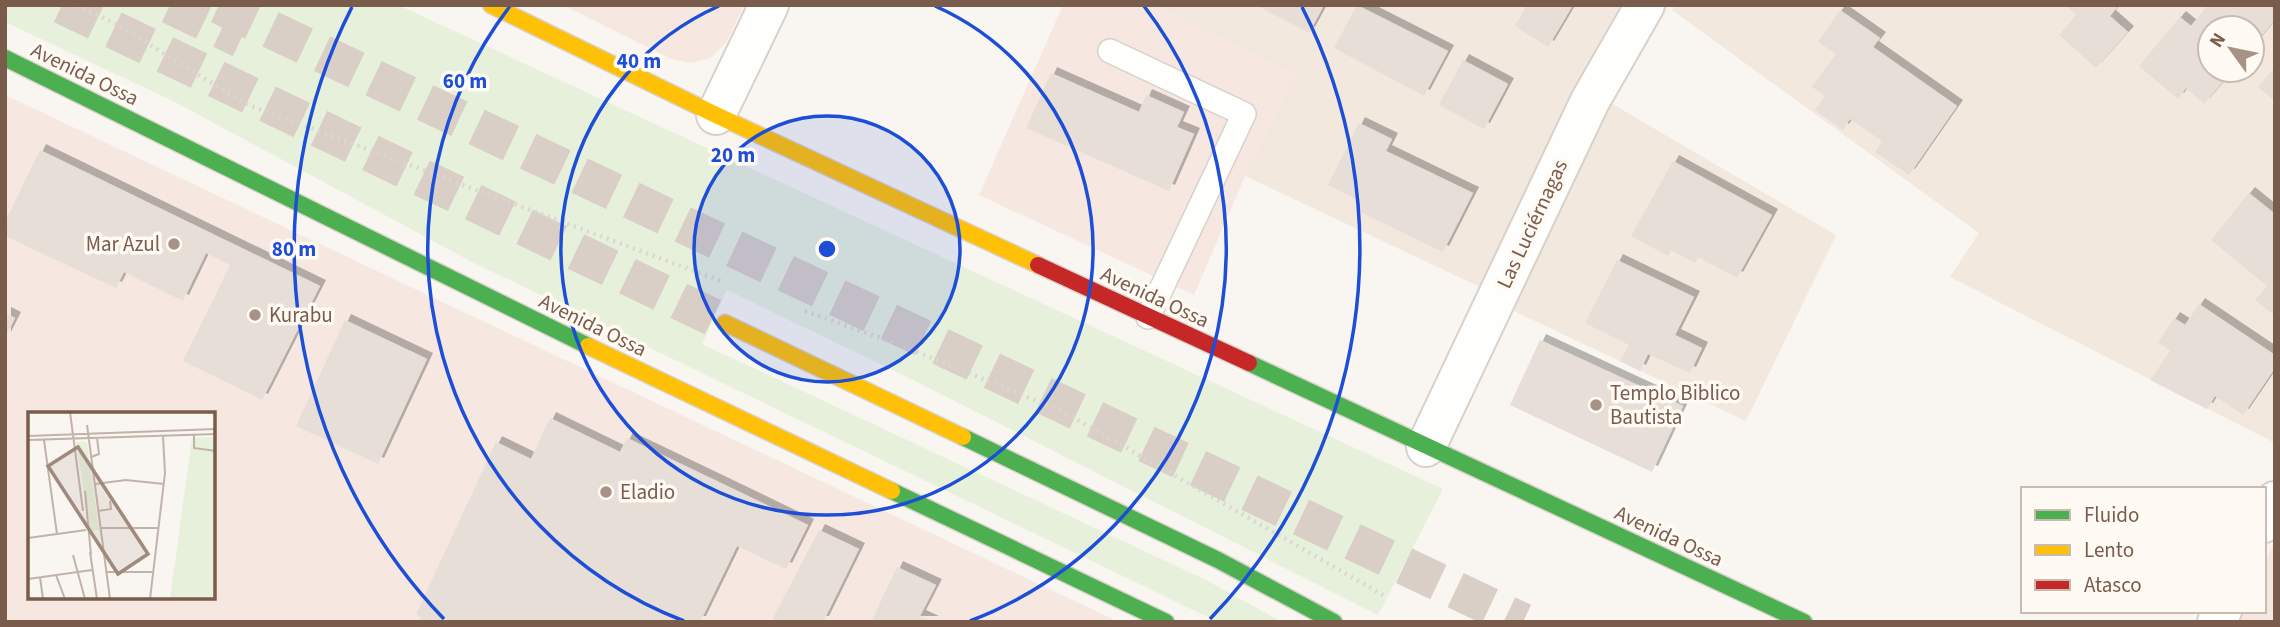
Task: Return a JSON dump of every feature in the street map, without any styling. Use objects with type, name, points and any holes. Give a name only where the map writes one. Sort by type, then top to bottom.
[{"type":"main road","name":"Avenida Ossa","points":[[491,5],[716,115],[1804,622]]},
{"type":"main road","name":"Avenida Ossa","points":[[5,58],[497,302],[1166,622]]},
{"type":"main road","points":[[725,323],[1218,560],[1334,622]]},
{"type":"street","points":[[716,115],[769,5]]},
{"type":"street","name":"Las Luciérnagas","points":[[1426,447],[1590,101],[1645,5]]},
{"type":"street","points":[[2266,519],[2275,501]]},
{"type":"lane","points":[[1110,51],[1244,114],[1148,317]]},
{"type":"shaded area","points":[[563,5],[744,5],[726,43],[710,58],[691,63],[671,59]]},
{"type":"shaded area","points":[[1063,5],[1153,5],[1294,75],[1245,176],[1194,295],[979,195]]},
{"type":"shaded area","points":[[1153,5],[1620,5],[1583,73],[1482,288],[1245,176],[1294,75]]},
{"type":"shaded area","points":[[1675,5],[2275,5],[2275,443],[1950,277],[1979,233],[1672,10]]},
{"type":"shaded area","points":[[5,95],[1119,622],[5,622]]},
{"type":"shaded area","points":[[1609,102],[1836,235],[1746,421],[1512,310]]},
{"type":"shaded area","points":[[2275,541],[2275,622],[2237,622],[2241,613],[2266,613],[2266,560]]},
{"type":"green space","points":[[5,5],[398,5],[1443,489],[1378,615],[915,381],[727,290],[702,344],[1206,580],[1282,622],[1218,622],[472,262],[173,101],[5,22]]},
{"type":"building","points":[[1256,5],[1324,5],[1309,33]]},
{"type":"building","points":[[1357,5],[1448,51],[1424,96],[1334,48]]},
{"type":"building","points":[[1527,5],[1573,5],[1548,47],[1515,26]]},
{"type":"building","points":[[2065,5],[2119,5],[2110,16],[2128,32],[2096,68],[2059,35],[2076,15]]},
{"type":"building","points":[[2208,5],[2272,5],[2275,20],[2266,31],[2266,14],[2201,14]]},
{"type":"building","points":[[1840,10],[1880,38],[1873,47],[1957,106],[1909,175],[1875,152],[1882,141],[1850,119],[1843,130],[1815,110],[1825,96],[1812,87],[1836,54],[1818,42]]},
{"type":"building","points":[[2180,17],[2191,26],[2196,20],[2196,84],[2221,84],[2204,104],[2186,88],[2178,99],[2139,66]]},
{"type":"building","points":[[1463,60],[1508,84],[1484,129],[1439,105]]},
{"type":"building","points":[[2275,67],[2275,101],[2258,87],[2266,84],[2266,78]]},
{"type":"building","points":[[1051,73],[1139,112],[1146,95],[1184,112],[1177,127],[1194,134],[1169,191],[1026,128]]},
{"type":"building","points":[[1359,123],[1392,139],[1386,151],[1473,193],[1443,252],[1356,210],[1360,201],[1328,185]]},
{"type":"building","points":[[40,150],[320,286],[262,400],[183,361],[230,265],[206,253],[183,301],[124,272],[116,288],[5,236],[5,222]]},
{"type":"building","points":[[1673,161],[1772,215],[1737,278],[1698,257],[1695,263],[1671,250],[1668,256],[1631,236]]},
{"type":"building","points":[[2249,193],[2275,214],[2275,316],[2255,300],[2267,286],[2211,240]]},
{"type":"building","points":[[1617,260],[1694,297],[1675,335],[1702,348],[1690,373],[1648,354],[1640,371],[1620,361],[1629,345],[1585,323]]},
{"type":"building","points":[[2199,304],[2275,355],[2275,368],[2243,415],[2215,396],[2207,409],[2150,380],[2170,351],[2158,342],[2174,318],[2185,325]]},
{"type":"building","points":[[5,313],[15,318],[5,338]]},
{"type":"building","points":[[345,320],[427,359],[378,464],[296,426]]},
{"type":"building","name":"Templo Biblico Bautista","points":[[1540,340],[1683,406],[1652,472],[1510,405]]},
{"type":"building","name":"Eladio","points":[[550,418],[620,452],[627,438],[808,525],[786,569],[737,546],[700,622],[419,622],[421,617],[416,614],[496,442],[531,459]]},
{"type":"building","points":[[819,530],[859,549],[823,622],[771,622]]},
{"type":"building","points":[[897,567],[936,585],[920,616],[933,622],[871,622]]},
{"type":"tunnel","points":[[62,5],[725,323]]},
{"type":"tunnel","points":[[170,5],[241,39]]},
{"type":"tunnel","points":[[219,5],[1523,622]]},
{"type":"traffic: fast","points":[[5,58],[588,346]]},
{"type":"traffic: fast","points":[[1249,363],[1804,622]]},
{"type":"traffic: fast","points":[[963,437],[1218,560],[1334,622]]},
{"type":"traffic: fast","points":[[892,491],[1166,622]]},
{"type":"traffic: slow","points":[[491,5],[716,115],[1038,265]]},
{"type":"traffic: slow","points":[[725,323],[963,437]]},
{"type":"traffic: slow","points":[[588,346],[892,491]]},
{"type":"traffic: jam","points":[[1038,265],[1249,363]]},
{"type":"place","name":"Mar Azul","points":[[174,244]]},
{"type":"place","name":"Kurabu","points":[[255,315]]},
{"type":"place","name":"Templo Biblico Bautista","points":[[1596,405]]},
{"type":"place","name":"Eladio","points":[[606,492]]}]
